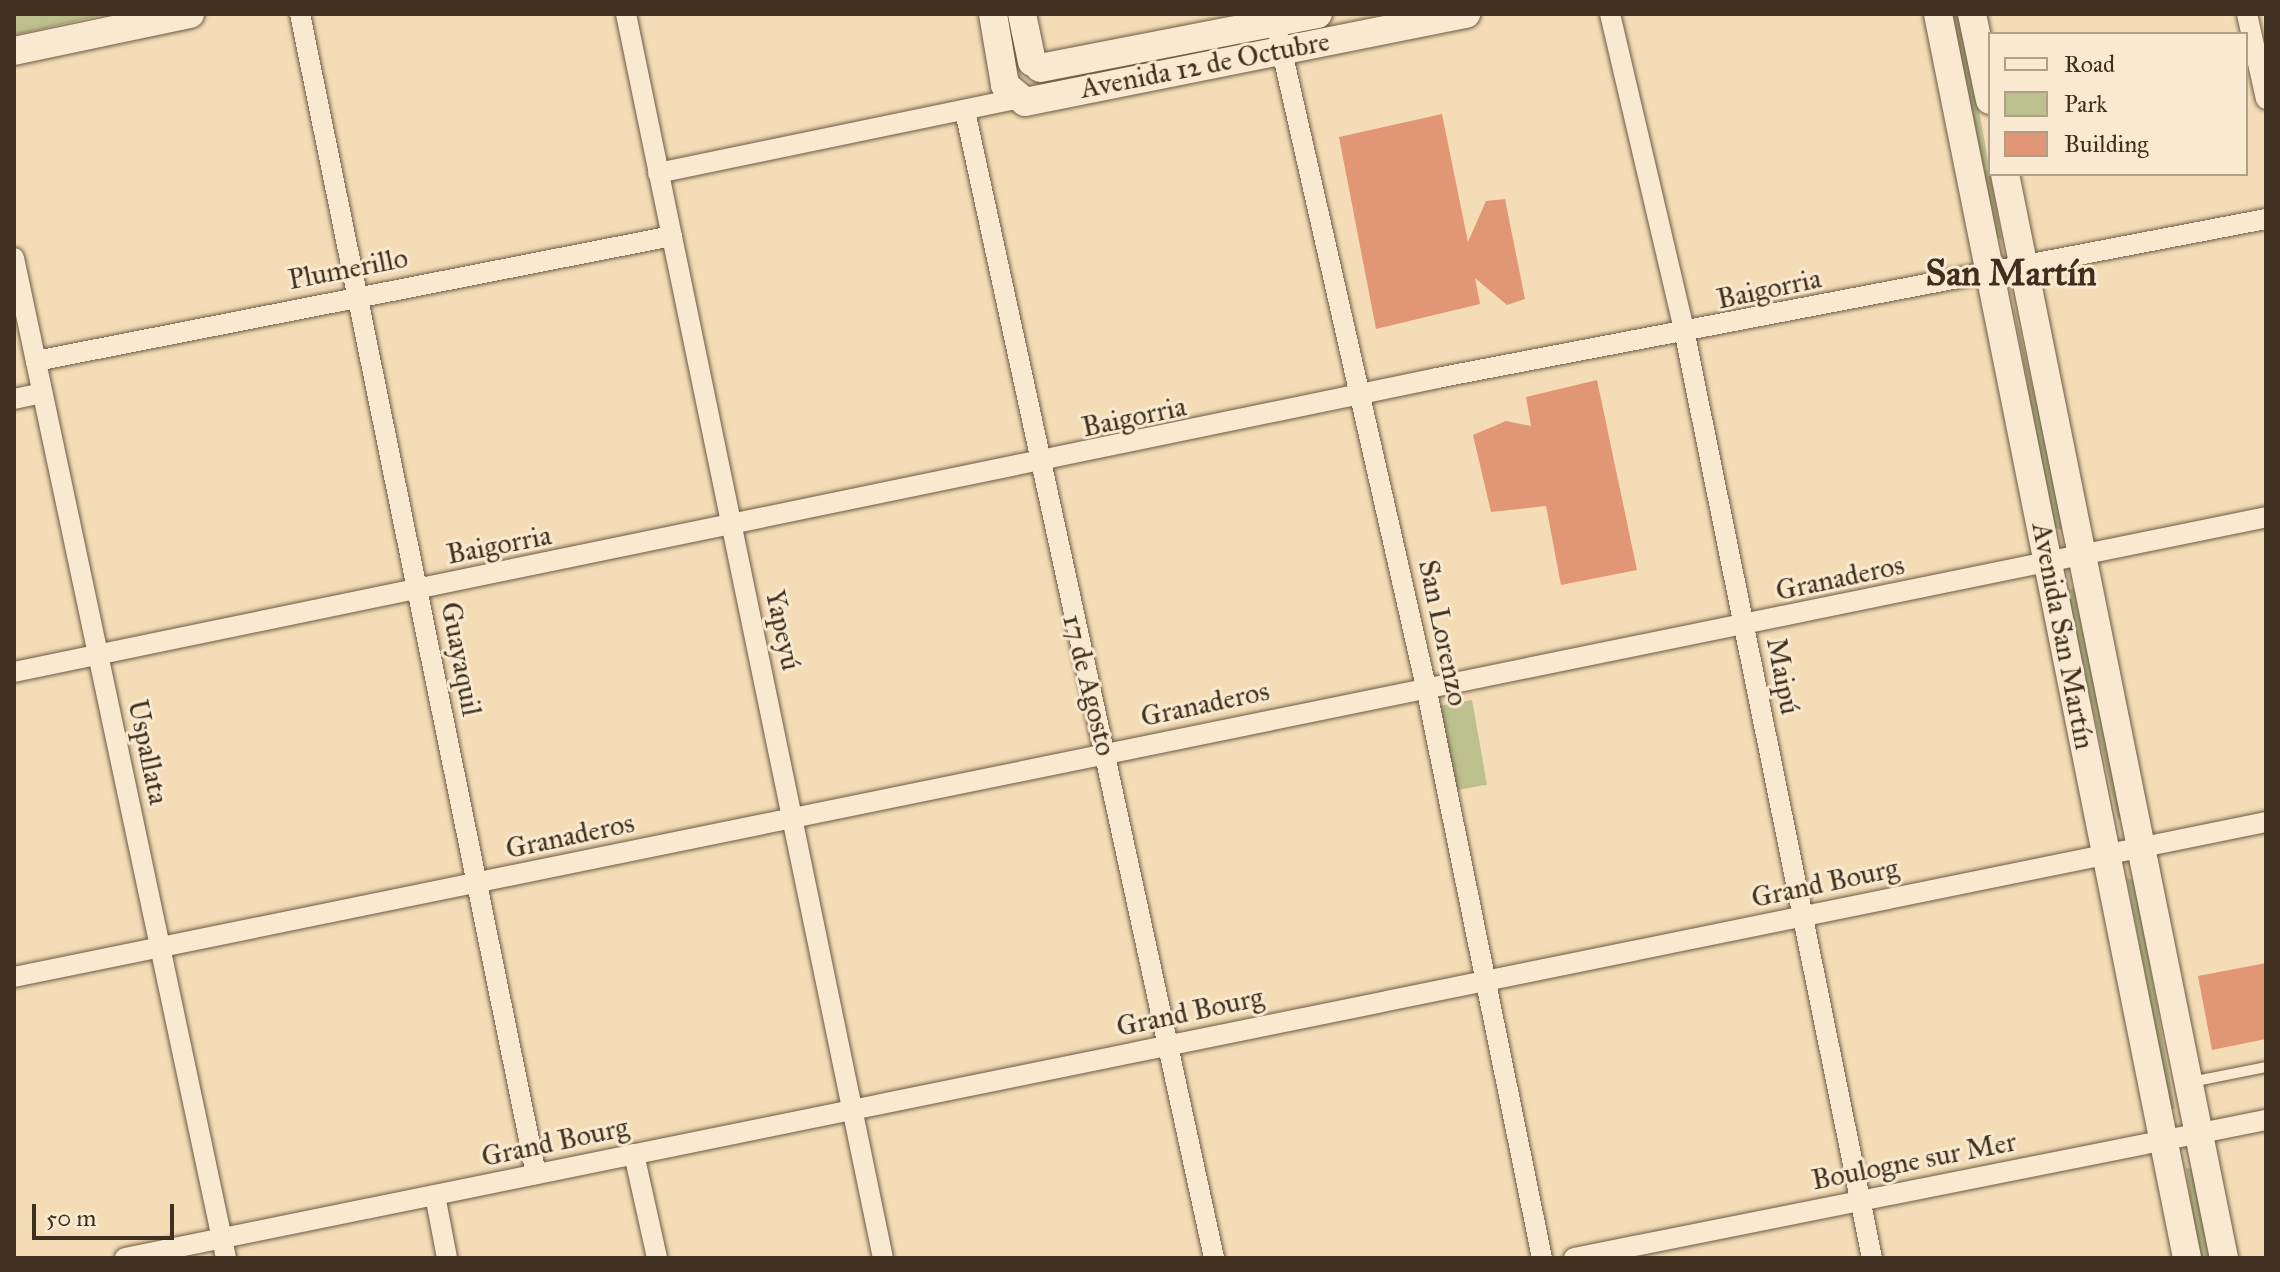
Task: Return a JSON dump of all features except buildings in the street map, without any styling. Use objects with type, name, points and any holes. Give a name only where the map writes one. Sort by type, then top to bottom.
[{"type":"main road","points":[[14,51],[190,14]]},
{"type":"main road","points":[[993,14],[1020,91]]},
{"type":"main road","points":[[1022,14],[1036,65]]},
{"type":"main road","name":"Avenida 12 de Octubre","points":[[1318,14],[1279,37],[1020,91],[1015,64],[1036,65],[1279,37],[1466,14]]},
{"type":"main road","name":"Avenida San Martín","points":[[1938,14],[2187,1258]]},
{"type":"main road","points":[[1972,14],[1988,90]]},
{"type":"main road","name":"Avenida San Martín","points":[[2005,176],[2224,1258]]},
{"type":"street","name":"Guayaquil","points":[[300,14],[536,1174]]},
{"type":"street","name":"Yapeyú","points":[[626,14],[795,816],[883,1258]]},
{"type":"street","name":"Maipú","points":[[1610,14],[1685,335],[1872,1258]]},
{"type":"street","points":[[2247,14],[2266,99]]},
{"type":"street","name":"San Lorenzo","points":[[1279,37],[1426,687],[1542,1258]]},
{"type":"street","points":[[658,173],[965,111],[1020,91]]},
{"type":"street","name":"17 de Agosto","points":[[965,111],[1036,465],[1106,753],[1171,1045],[1214,1258]]},
{"type":"street","name":"Baigorria","points":[[14,672],[1362,399],[1437,378],[1685,335],[2266,219]]},
{"type":"street","name":"Plumerillo","points":[[36,361],[359,295],[672,236]]},
{"type":"street","name":"Uspallata","points":[[14,258],[224,1248]]},
{"type":"street","points":[[14,399],[42,393]]},
{"type":"street","name":"Granaderos","points":[[14,977],[1426,687],[1744,627],[2266,517]]},
{"type":"street","name":"Grand Bourg","points":[[125,1258],[224,1248],[435,1195],[2266,822]]},
{"type":"street","name":"Boulogne sur Mer","points":[[1574,1258],[2266,1120]]},
{"type":"street","points":[[634,1154],[657,1258]]},
{"type":"street","points":[[435,1195],[447,1258]]},
{"type":"lane","points":[[2189,1083],[2266,1067]]},
{"type":"green space","points":[[14,14],[107,14],[14,35]]},
{"type":"green space","points":[[1951,14],[1962,14],[1988,176],[1991,176],[2002,240],[1996,237]]},
{"type":"green space","points":[[2012,298],[2065,526],[2060,530],[2053,526]]},
{"type":"green space","points":[[2075,587],[2122,818],[2118,820],[2066,592]]},
{"type":"green space","points":[[1472,700],[1487,785],[1448,792],[1433,707]]},
{"type":"green space","points":[[2127,878],[2135,881],[2175,1109],[2171,1109]]},
{"type":"green space","points":[[2186,1168],[2193,1169],[2212,1258],[2199,1258]]},
{"type":"district","name":"San Martín","points":[[2011,274]]}]
